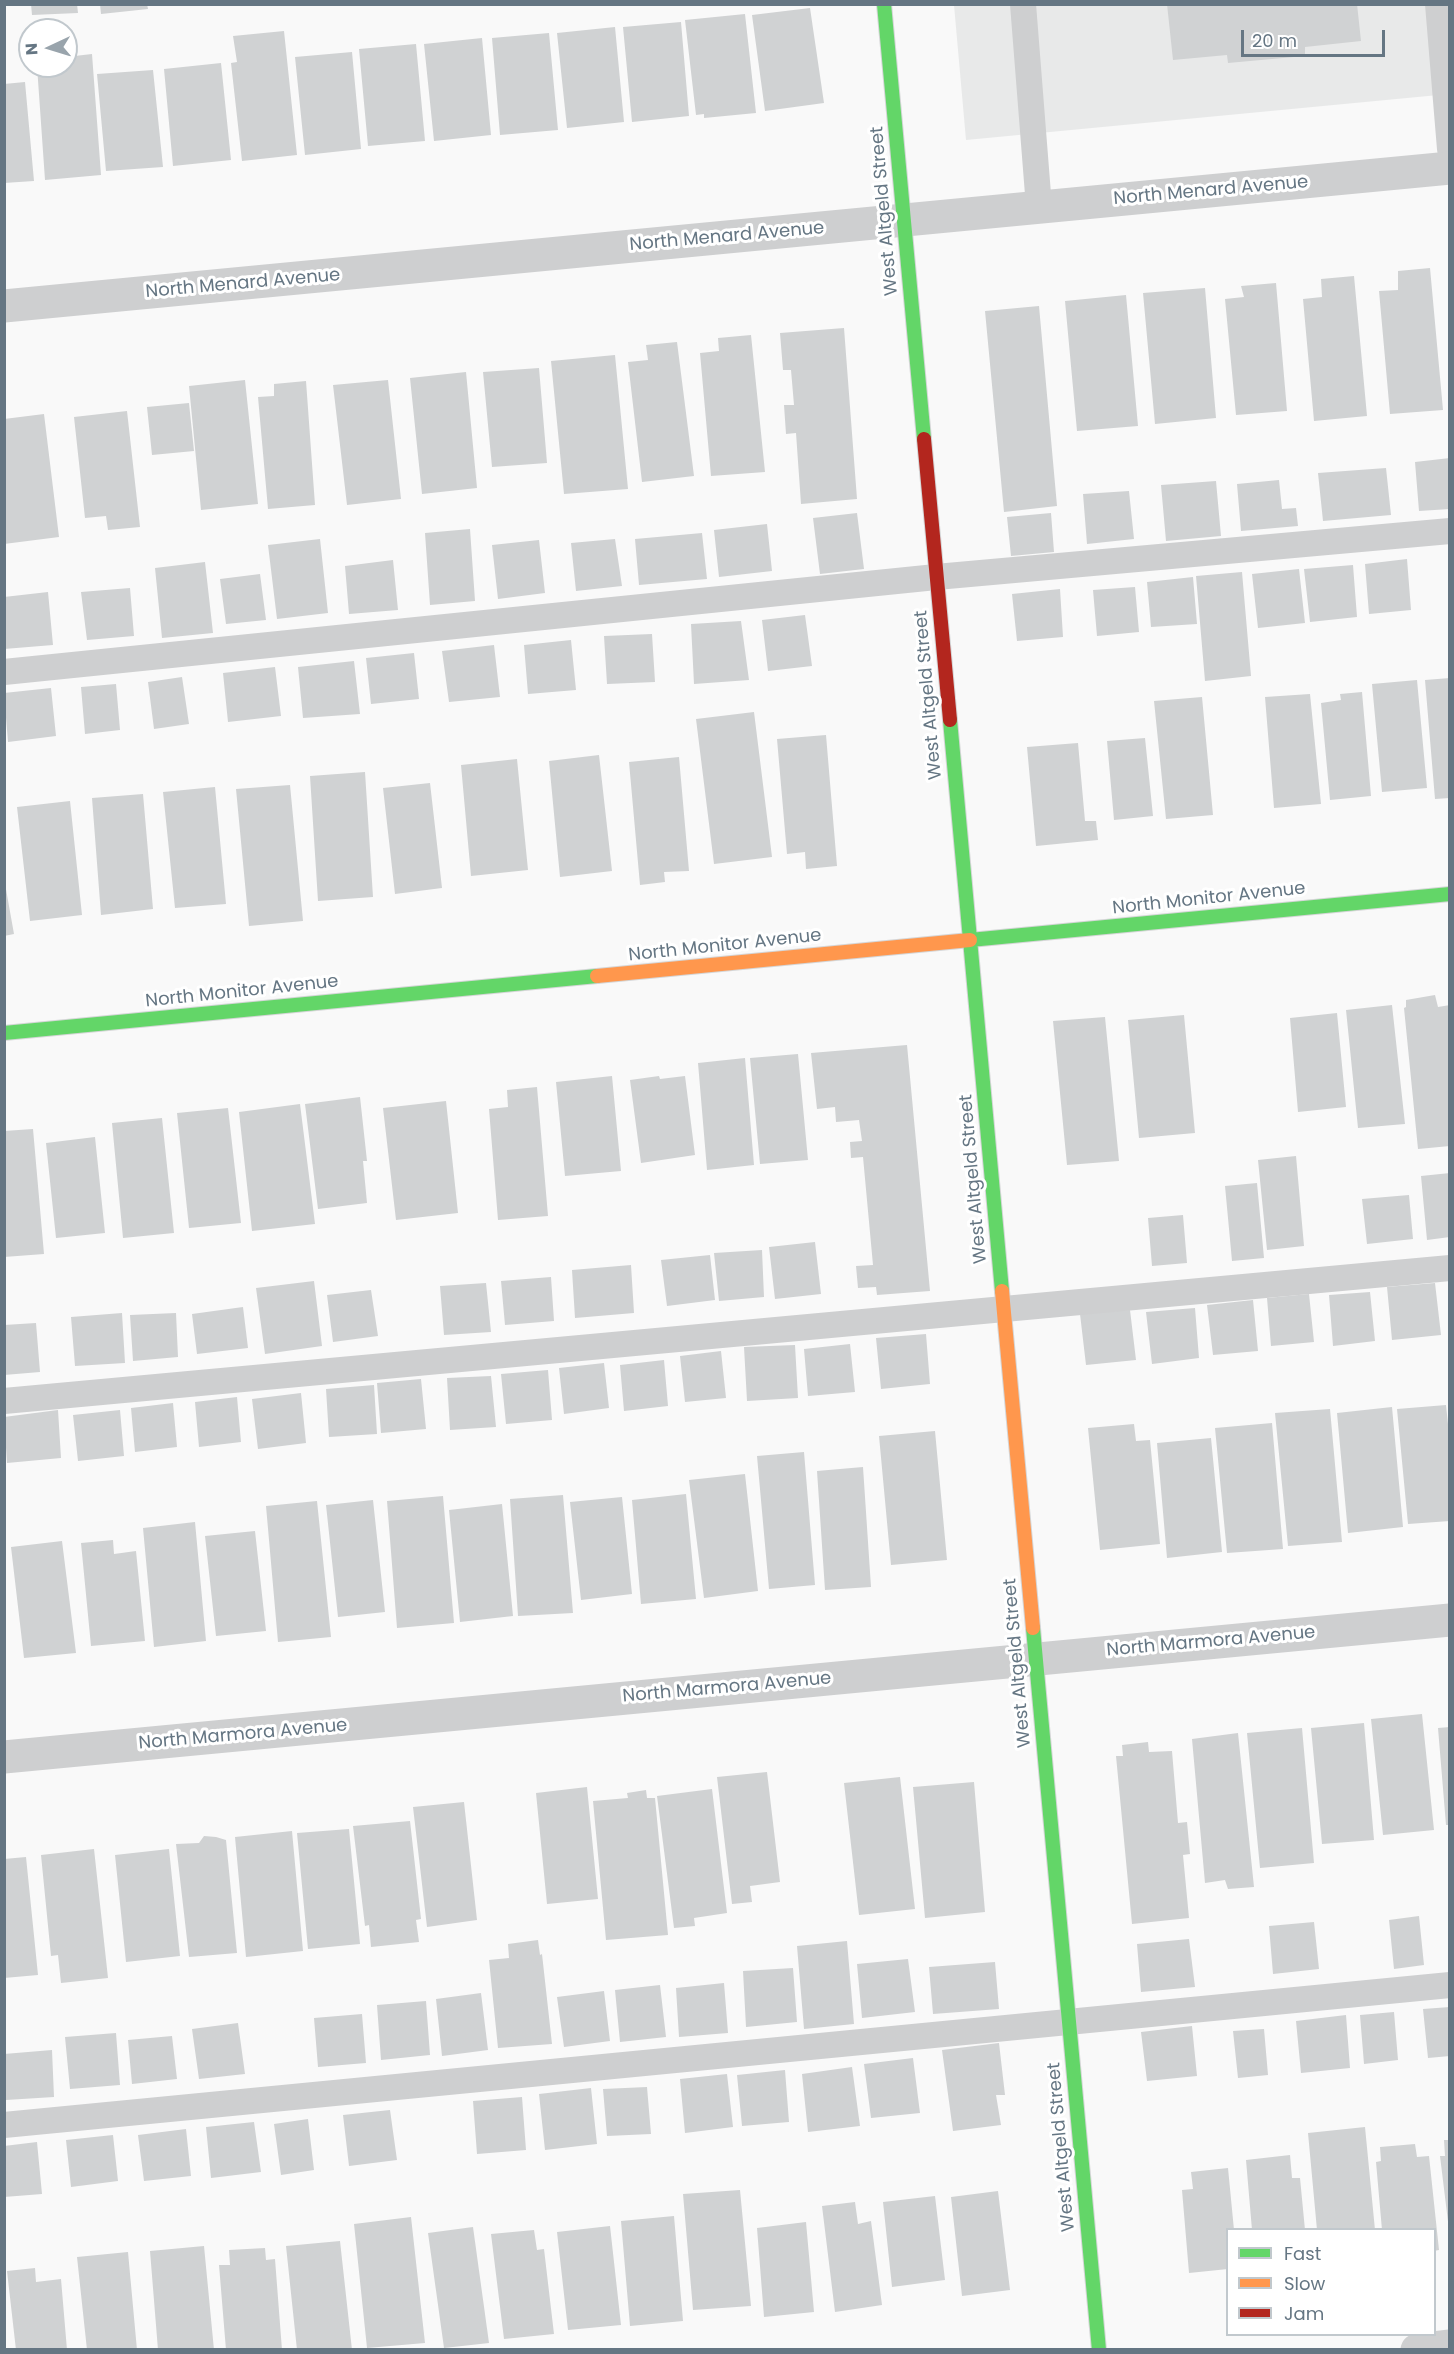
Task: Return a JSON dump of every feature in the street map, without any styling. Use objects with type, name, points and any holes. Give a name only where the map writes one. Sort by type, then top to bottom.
[{"type":"street","name":"West Altgeld Street","points":[[884,4],[1099,2349]]},
{"type":"street","name":"North Menard Avenue","points":[[4,306],[1449,168]]},
{"type":"street","name":"North Monitor Avenue","points":[[4,1033],[1449,894]]},
{"type":"street","name":"North Marmora Avenue","points":[[4,1757],[1449,1620]]},
{"type":"street","points":[[1417,2349],[1449,2346]]},
{"type":"lane","points":[[1023,4],[1039,207]]},
{"type":"lane","points":[[1438,4],[1449,149]]},
{"type":"lane","points":[[4,672],[936,577],[1449,531]]},
{"type":"lane","points":[[4,1401],[1449,1268]]},
{"type":"lane","points":[[4,2125],[1449,1985]]},
{"type":"shaded area","points":[[954,5],[1449,5],[1449,94],[966,140]]},
{"type":"building","points":[[31,4],[77,4],[78,13],[32,15]]},
{"type":"building","points":[[100,4],[147,4],[148,9],[101,14]]},
{"type":"building","points":[[1167,4],[1357,4],[1361,41],[1305,47],[1305,56],[1228,63],[1227,55],[1173,60]]},
{"type":"building","points":[[810,8],[824,103],[765,111],[752,15]]},
{"type":"building","points":[[745,14],[756,113],[704,118],[704,114],[696,115],[685,20]]},
{"type":"building","points":[[681,22],[689,116],[632,122],[623,27]]},
{"type":"building","points":[[615,27],[624,122],[567,128],[557,33]]},
{"type":"building","points":[[284,31],[297,155],[242,161],[231,63],[237,62],[233,36]]},
{"type":"building","points":[[549,33],[558,130],[500,135],[492,38]]},
{"type":"building","points":[[482,38],[491,135],[434,141],[424,44]]},
{"type":"building","points":[[416,44],[425,141],[368,146],[359,49]]},
{"type":"building","points":[[352,52],[361,149],[305,155],[295,57]]},
{"type":"building","points":[[92,54],[101,175],[45,180],[38,78],[78,78],[78,56]]},
{"type":"building","points":[[221,63],[231,160],[173,166],[164,69]]},
{"type":"building","points":[[153,70],[163,167],[106,171],[97,74]]},
{"type":"building","points":[[25,82],[34,181],[4,183],[4,84]]},
{"type":"building","points":[[1430,268],[1443,410],[1390,414],[1379,291],[1398,290],[1398,271]]},
{"type":"building","points":[[1354,276],[1367,416],[1314,421],[1303,299],[1322,297],[1321,279]]},
{"type":"building","points":[[1276,283],[1287,411],[1236,415],[1225,299],[1244,297],[1241,286]]},
{"type":"building","points":[[1205,288],[1216,418],[1155,424],[1143,293]]},
{"type":"building","points":[[1126,295],[1138,426],[1077,431],[1065,301]]},
{"type":"building","points":[[1039,306],[1057,506],[1004,512],[985,311]]},
{"type":"building","points":[[844,328],[857,499],[801,504],[796,433],[786,434],[784,405],[794,405],[791,370],[783,370],[780,333]]},
{"type":"building","points":[[751,335],[765,472],[711,476],[700,353],[719,351],[718,338]]},
{"type":"building","points":[[677,342],[694,476],[642,482],[628,362],[648,360],[646,345]]},
{"type":"building","points":[[615,355],[628,489],[564,494],[551,361]]},
{"type":"building","points":[[539,368],[547,463],[492,467],[483,372]]},
{"type":"building","points":[[466,372],[477,488],[422,494],[410,378]]},
{"type":"building","points":[[245,380],[258,504],[201,510],[189,386]]},
{"type":"building","points":[[388,380],[401,499],[347,505],[333,385]]},
{"type":"building","points":[[306,381],[315,505],[268,509],[258,397],[274,396],[274,384]]},
{"type":"building","points":[[189,403],[194,451],[152,455],[147,407]]},
{"type":"building","points":[[127,411],[140,527],[108,530],[106,516],[85,518],[74,417]]},
{"type":"building","points":[[44,414],[59,537],[4,544],[4,419]]},
{"type":"building","points":[[1450,458],[1450,509],[1419,511],[1415,462]]},
{"type":"building","points":[[1386,468],[1391,515],[1323,521],[1318,473]]},
{"type":"building","points":[[1279,480],[1282,509],[1296,508],[1298,526],[1241,531],[1237,484]]},
{"type":"building","points":[[1216,481],[1221,536],[1166,541],[1161,485]]},
{"type":"building","points":[[1129,491],[1134,539],[1087,544],[1083,494]]},
{"type":"building","points":[[857,513],[864,569],[820,574],[813,518]]},
{"type":"building","points":[[1051,513],[1054,552],[1011,556],[1007,517]]},
{"type":"building","points":[[767,524],[772,571],[719,577],[714,530]]},
{"type":"building","points":[[470,529],[475,601],[430,605],[425,533]]},
{"type":"building","points":[[702,533],[707,579],[639,585],[635,539]]},
{"type":"building","points":[[320,539],[328,613],[277,619],[268,545]]},
{"type":"building","points":[[615,539],[622,586],[576,591],[571,543]]},
{"type":"building","points":[[539,540],[545,593],[498,599],[492,545]]},
{"type":"building","points":[[1407,559],[1411,610],[1369,614],[1365,564]]},
{"type":"building","points":[[393,560],[398,610],[349,614],[345,566]]},
{"type":"building","points":[[205,562],[213,633],[162,638],[155,568]]},
{"type":"building","points":[[1353,565],[1357,617],[1310,622],[1304,569]]},
{"type":"building","points":[[1299,569],[1305,623],[1258,628],[1252,574]]},
{"type":"building","points":[[1242,572],[1251,676],[1205,681],[1196,576]]},
{"type":"building","points":[[260,574],[266,620],[226,624],[220,579]]},
{"type":"building","points":[[1193,577],[1197,624],[1151,627],[1147,582]]},
{"type":"building","points":[[1135,587],[1139,632],[1097,636],[1093,590]]},
{"type":"building","points":[[130,588],[134,636],[87,640],[81,592]]},
{"type":"building","points":[[1060,589],[1063,637],[1017,641],[1012,594]]},
{"type":"building","points":[[48,592],[53,645],[4,649],[4,597]]},
{"type":"building","points":[[805,615],[812,666],[768,671],[762,620]]},
{"type":"building","points":[[741,621],[749,680],[694,684],[691,624]]},
{"type":"building","points":[[652,634],[655,682],[607,684],[604,636]]},
{"type":"building","points":[[571,640],[576,690],[528,694],[524,645]]},
{"type":"building","points":[[494,645],[500,697],[449,702],[442,651]]},
{"type":"building","points":[[414,653],[419,699],[371,704],[366,658]]},
{"type":"building","points":[[354,661],[360,714],[303,718],[298,667]]},
{"type":"building","points":[[275,667],[281,716],[228,722],[223,673]]},
{"type":"building","points":[[182,677],[189,724],[154,729],[148,682]]},
{"type":"building","points":[[1450,678],[1450,798],[1435,799],[1425,680]]},
{"type":"building","points":[[1417,680],[1427,788],[1382,792],[1372,684]]},
{"type":"building","points":[[116,684],[120,730],[85,734],[81,687]]},
{"type":"building","points":[[51,688],[56,736],[8,742],[4,693]]},
{"type":"building","points":[[1362,692],[1371,796],[1330,800],[1321,703],[1341,700],[1340,694]]},
{"type":"building","points":[[1310,694],[1321,804],[1274,808],[1265,697]]},
{"type":"building","points":[[1202,697],[1213,815],[1166,819],[1154,701]]},
{"type":"building","points":[[754,712],[772,857],[714,864],[696,719]]},
{"type":"building","points":[[826,735],[837,866],[806,869],[805,852],[787,854],[777,739]]},
{"type":"building","points":[[1145,738],[1153,816],[1114,820],[1107,741]]},
{"type":"building","points":[[1078,743],[1085,821],[1096,821],[1098,840],[1036,846],[1027,747]]},
{"type":"building","points":[[599,755],[612,871],[560,877],[549,761]]},
{"type":"building","points":[[679,757],[689,871],[664,872],[665,882],[640,885],[629,762]]},
{"type":"building","points":[[517,759],[528,870],[471,876],[461,765]]},
{"type":"building","points":[[365,772],[373,897],[318,901],[310,776]]},
{"type":"building","points":[[430,783],[442,888],[395,894],[383,788]]},
{"type":"building","points":[[290,785],[303,921],[249,926],[236,789]]},
{"type":"building","points":[[215,787],[226,904],[175,908],[163,792]]},
{"type":"building","points":[[143,794],[153,909],[101,915],[92,798]]},
{"type":"building","points":[[70,801],[82,915],[30,921],[17,807]]},
{"type":"building","points":[[4,878],[14,934],[4,936]]},
{"type":"building","points":[[1435,995],[1438,1007],[1450,1005],[1450,1146],[1418,1149],[1404,1008],[1406,1000]]},
{"type":"building","points":[[1392,1005],[1405,1124],[1358,1128],[1346,1010]]},
{"type":"building","points":[[1337,1013],[1346,1107],[1298,1112],[1290,1018]]},
{"type":"building","points":[[1184,1015],[1195,1133],[1139,1138],[1128,1020]]},
{"type":"building","points":[[1105,1017],[1119,1161],[1067,1165],[1053,1021]]},
{"type":"building","points":[[907,1045],[930,1291],[877,1295],[876,1287],[858,1288],[856,1266],[873,1265],[863,1157],[851,1158],[850,1142],[862,1141],[859,1120],[836,1122],[835,1107],[817,1109],[811,1053]]},
{"type":"building","points":[[798,1054],[808,1160],[760,1164],[750,1058]]},
{"type":"building","points":[[745,1058],[754,1165],[707,1170],[698,1063]]},
{"type":"building","points":[[612,1076],[621,1171],[565,1176],[556,1082]]},
{"type":"building","points":[[659,1076],[660,1079],[685,1076],[695,1155],[641,1163],[630,1080]]},
{"type":"building","points":[[537,1087],[548,1216],[498,1220],[489,1109],[508,1107],[507,1090]]},
{"type":"building","points":[[360,1097],[367,1161],[363,1161],[367,1203],[318,1209],[305,1104]]},
{"type":"building","points":[[446,1101],[458,1213],[396,1220],[383,1108]]},
{"type":"building","points":[[300,1104],[315,1224],[252,1231],[239,1112]]},
{"type":"building","points":[[228,1108],[241,1223],[189,1228],[177,1113]]},
{"type":"building","points":[[162,1118],[174,1233],[123,1238],[112,1123]]},
{"type":"building","points":[[33,1129],[44,1254],[4,1257],[4,1131]]},
{"type":"building","points":[[95,1137],[105,1233],[56,1238],[46,1143]]},
{"type":"building","points":[[1296,1156],[1304,1246],[1267,1250],[1258,1160]]},
{"type":"building","points":[[1450,1173],[1450,1237],[1427,1240],[1421,1176]]},
{"type":"building","points":[[1257,1183],[1264,1258],[1232,1261],[1225,1186]]},
{"type":"building","points":[[1409,1195],[1413,1239],[1367,1244],[1362,1199]]},
{"type":"building","points":[[1183,1215],[1187,1263],[1152,1266],[1148,1218]]},
{"type":"building","points":[[815,1242],[821,1294],[775,1299],[769,1247]]},
{"type":"building","points":[[762,1250],[764,1297],[719,1301],[714,1253]]},
{"type":"building","points":[[710,1255],[715,1300],[667,1306],[661,1260]]},
{"type":"building","points":[[631,1265],[634,1313],[575,1318],[572,1270]]},
{"type":"building","points":[[551,1277],[554,1321],[505,1325],[501,1281]]},
{"type":"building","points":[[314,1281],[322,1346],[265,1354],[256,1288]]},
{"type":"building","points":[[486,1283],[491,1332],[444,1335],[440,1286]]},
{"type":"building","points":[[1435,1283],[1441,1335],[1392,1340],[1387,1287]]},
{"type":"building","points":[[371,1290],[378,1336],[333,1342],[327,1295]]},
{"type":"building","points":[[1370,1292],[1375,1341],[1333,1346],[1329,1295]]},
{"type":"building","points":[[1309,1294],[1314,1342],[1271,1346],[1267,1298]]},
{"type":"building","points":[[1253,1300],[1258,1351],[1213,1355],[1207,1305]]},
{"type":"building","points":[[243,1307],[248,1348],[197,1354],[192,1314]]},
{"type":"building","points":[[1195,1308],[1199,1358],[1152,1364],[1146,1312]]},
{"type":"building","points":[[1130,1310],[1136,1360],[1086,1365],[1080,1314]]},
{"type":"building","points":[[122,1313],[125,1363],[75,1366],[71,1317]]},
{"type":"building","points":[[176,1313],[178,1357],[133,1361],[130,1315]]},
{"type":"building","points":[[36,1323],[40,1372],[4,1375],[4,1325]]},
{"type":"building","points":[[926,1334],[930,1384],[881,1389],[876,1338]]},
{"type":"building","points":[[850,1344],[855,1392],[808,1396],[804,1349]]},
{"type":"building","points":[[795,1345],[798,1398],[747,1401],[744,1347]]},
{"type":"building","points":[[721,1351],[726,1398],[685,1402],[680,1356]]},
{"type":"building","points":[[664,1360],[668,1406],[624,1411],[620,1365]]},
{"type":"building","points":[[604,1363],[609,1408],[564,1414],[559,1368]]},
{"type":"building","points":[[548,1370],[552,1420],[506,1424],[501,1374]]},
{"type":"building","points":[[491,1376],[496,1427],[450,1430],[447,1378]]},
{"type":"building","points":[[421,1379],[426,1429],[381,1433],[377,1383]]},
{"type":"building","points":[[374,1385],[377,1434],[329,1437],[326,1389]]},
{"type":"building","points":[[301,1393],[306,1443],[258,1449],[252,1399]]},
{"type":"building","points":[[237,1397],[241,1442],[199,1447],[195,1402]]},
{"type":"building","points":[[173,1403],[177,1447],[135,1452],[131,1408]]},
{"type":"building","points":[[1446,1405],[1450,1443],[1450,1521],[1408,1524],[1397,1409]]},
{"type":"building","points":[[1392,1407],[1403,1527],[1348,1533],[1337,1413]]},
{"type":"building","points":[[1330,1409],[1342,1542],[1288,1546],[1275,1413]]},
{"type":"building","points":[[58,1410],[61,1458],[7,1463],[4,1417]]},
{"type":"building","points":[[120,1410],[124,1456],[78,1461],[73,1415]]},
{"type":"building","points":[[1272,1423],[1283,1549],[1227,1553],[1215,1428]]},
{"type":"building","points":[[1134,1424],[1136,1441],[1150,1440],[1160,1544],[1100,1550],[1088,1428]]},
{"type":"building","points":[[935,1431],[947,1560],[891,1565],[879,1436]]},
{"type":"building","points":[[1211,1438],[1222,1552],[1167,1558],[1157,1443]]},
{"type":"building","points":[[804,1452],[815,1585],[769,1589],[757,1456]]},
{"type":"building","points":[[863,1467],[871,1587],[825,1590],[817,1471]]},
{"type":"building","points":[[745,1474],[758,1591],[704,1598],[689,1480]]},
{"type":"building","points":[[686,1494],[696,1599],[641,1604],[632,1500]]},
{"type":"building","points":[[563,1495],[573,1613],[518,1616],[510,1499]]},
{"type":"building","points":[[443,1496],[454,1623],[397,1628],[387,1501]]},
{"type":"building","points":[[622,1497],[632,1594],[581,1600],[570,1502]]},
{"type":"building","points":[[373,1500],[385,1612],[338,1617],[326,1505]]},
{"type":"building","points":[[317,1501],[331,1637],[278,1642],[266,1506]]},
{"type":"building","points":[[502,1504],[513,1616],[460,1622],[449,1510]]},
{"type":"building","points":[[195,1522],[206,1641],[154,1647],[143,1528]]},
{"type":"building","points":[[255,1531],[266,1631],[216,1636],[205,1536]]},
{"type":"building","points":[[113,1540],[114,1554],[136,1551],[145,1641],[91,1646],[81,1543]]},
{"type":"building","points":[[62,1541],[76,1653],[24,1658],[11,1547]]},
{"type":"building","points":[[1422,1714],[1434,1830],[1383,1835],[1371,1719]]},
{"type":"building","points":[[1364,1723],[1374,1840],[1322,1844],[1311,1728]]},
{"type":"building","points":[[1450,1727],[1450,1825],[1446,1825],[1438,1728]]},
{"type":"building","points":[[1302,1728],[1314,1863],[1260,1868],[1247,1733]]},
{"type":"building","points":[[1238,1733],[1254,1887],[1228,1889],[1225,1880],[1205,1883],[1192,1739]]},
{"type":"building","points":[[1148,1742],[1149,1752],[1172,1751],[1178,1823],[1187,1822],[1190,1854],[1183,1855],[1189,1918],[1132,1924],[1116,1756],[1123,1756],[1122,1745]]},
{"type":"building","points":[[767,1772],[780,1882],[750,1886],[752,1902],[732,1904],[717,1777]]},
{"type":"building","points":[[900,1777],[915,1909],[859,1915],[844,1783]]},
{"type":"building","points":[[974,1782],[985,1912],[925,1918],[913,1787]]},
{"type":"building","points":[[587,1787],[598,1899],[547,1904],[536,1793]]},
{"type":"building","points":[[712,1789],[727,1913],[694,1918],[695,1926],[674,1928],[657,1796]]},
{"type":"building","points":[[646,1790],[647,1798],[655,1798],[668,1935],[606,1940],[593,1801],[628,1798],[627,1793]]},
{"type":"building","points":[[464,1802],[477,1920],[427,1927],[413,1807]]},
{"type":"building","points":[[410,1821],[421,1919],[416,1920],[419,1942],[371,1947],[369,1925],[365,1926],[353,1826]]},
{"type":"building","points":[[349,1829],[360,1944],[308,1949],[297,1833]]},
{"type":"building","points":[[292,1831],[303,1951],[246,1957],[235,1837]]},
{"type":"building","points":[[204,1836],[226,1840],[237,1953],[189,1957],[176,1844],[199,1843]]},
{"type":"building","points":[[94,1849],[108,1978],[61,1983],[58,1955],[51,1956],[41,1855]]},
{"type":"building","points":[[169,1849],[180,1956],[126,1962],[115,1855]]},
{"type":"building","points":[[26,1857],[38,1975],[4,1978],[4,1859]]},
{"type":"building","points":[[1419,1916],[1424,1965],[1394,1969],[1389,1920]]},
{"type":"building","points":[[1314,1922],[1319,1969],[1273,1974],[1269,1926]]},
{"type":"building","points":[[1189,1939],[1195,1987],[1141,1992],[1137,1944]]},
{"type":"building","points":[[538,1940],[540,1955],[542,1954],[552,2044],[498,2048],[489,1960],[509,1958],[508,1944]]},
{"type":"building","points":[[847,1941],[854,2024],[804,2029],[797,1946]]},
{"type":"building","points":[[908,1959],[915,2012],[862,2018],[857,1964]]},
{"type":"building","points":[[995,1962],[999,2009],[933,2014],[929,1967]]},
{"type":"building","points":[[793,1968],[797,2022],[746,2027],[743,1971]]},
{"type":"building","points":[[724,1983],[728,2033],[679,2037],[676,1988]]},
{"type":"building","points":[[660,1985],[666,2037],[620,2042],[615,1990]]},
{"type":"building","points":[[604,1991],[610,2041],[564,2047],[557,1997]]},
{"type":"building","points":[[481,1993],[488,2050],[442,2056],[436,1999]]},
{"type":"building","points":[[426,2001],[430,2055],[381,2060],[377,2005]]},
{"type":"building","points":[[1450,2007],[1450,2056],[1428,2058],[1423,2009]]},
{"type":"building","points":[[1394,2012],[1398,2060],[1364,2064],[1360,2015]]},
{"type":"building","points":[[362,2014],[366,2063],[318,2067],[314,2018]]},
{"type":"building","points":[[1346,2015],[1350,2068],[1301,2073],[1296,2021]]},
{"type":"building","points":[[238,2023],[245,2074],[199,2079],[192,2029]]},
{"type":"building","points":[[1192,2026],[1197,2076],[1147,2081],[1141,2032]]},
{"type":"building","points":[[1264,2029],[1268,2075],[1238,2078],[1233,2031]]},
{"type":"building","points":[[116,2033],[120,2085],[70,2089],[65,2037]]},
{"type":"building","points":[[172,2036],[177,2079],[132,2084],[128,2040]]},
{"type":"building","points":[[999,2043],[1005,2095],[996,2095],[1001,2125],[953,2131],[942,2050]]},
{"type":"building","points":[[52,2050],[54,2097],[6,2100],[4,2054]]},
{"type":"building","points":[[913,2058],[920,2113],[871,2118],[864,2064]]},
{"type":"building","points":[[852,2067],[860,2126],[808,2132],[802,2074]]},
{"type":"building","points":[[785,2070],[789,2122],[742,2126],[737,2075]]},
{"type":"building","points":[[727,2074],[733,2127],[685,2133],[680,2079]]},
{"type":"building","points":[[647,2087],[651,2134],[607,2136],[603,2089]]},
{"type":"building","points":[[591,2088],[597,2144],[545,2150],[539,2094]]},
{"type":"building","points":[[522,2097],[526,2150],[477,2154],[473,2101]]},
{"type":"building","points":[[390,2110],[397,2160],[349,2166],[343,2115]]},
{"type":"building","points":[[308,2119],[314,2170],[281,2175],[274,2124]]},
{"type":"building","points":[[254,2122],[261,2172],[211,2178],[206,2127]]},
{"type":"building","points":[[1365,2127],[1375,2228],[1317,2228],[1308,2133]]},
{"type":"building","points":[[186,2129],[191,2176],[144,2181],[138,2135]]},
{"type":"building","points":[[113,2135],[118,2181],[71,2187],[66,2140]]},
{"type":"building","points":[[1444,2140],[1450,2140],[1450,2238],[1440,2156],[1445,2156]]},
{"type":"building","points":[[37,2142],[42,2194],[4,2197],[4,2146]]},
{"type":"building","points":[[1415,2144],[1417,2157],[1429,2156],[1439,2250],[1436,2251],[1436,2228],[1382,2228],[1376,2162],[1381,2161],[1380,2147]]},
{"type":"building","points":[[1290,2155],[1292,2178],[1300,2178],[1305,2228],[1252,2228],[1246,2160]]},
{"type":"building","points":[[1228,2168],[1234,2228],[1226,2228],[1226,2269],[1189,2273],[1182,2190],[1193,2189],[1191,2172]]},
{"type":"building","points":[[740,2190],[751,2306],[693,2310],[683,2194]]},
{"type":"building","points":[[998,2191],[1010,2290],[962,2296],[951,2197]]},
{"type":"building","points":[[935,2196],[945,2280],[892,2287],[883,2202]]},
{"type":"building","points":[[855,2202],[858,2224],[871,2221],[882,2305],[835,2312],[822,2206]]},
{"type":"building","points":[[674,2216],[683,2321],[630,2326],[621,2221]]},
{"type":"building","points":[[411,2217],[425,2343],[367,2348],[354,2224]]},
{"type":"building","points":[[806,2222],[814,2312],[764,2317],[757,2228]]},
{"type":"building","points":[[610,2226],[621,2325],[568,2330],[557,2232]]},
{"type":"building","points":[[473,2227],[489,2343],[444,2348],[428,2233]]},
{"type":"building","points":[[534,2230],[537,2250],[544,2249],[554,2334],[504,2339],[491,2234]]},
{"type":"building","points":[[340,2241],[352,2350],[297,2350],[286,2246]]},
{"type":"building","points":[[204,2246],[214,2350],[158,2350],[150,2251]]},
{"type":"building","points":[[265,2248],[266,2260],[275,2259],[282,2350],[226,2350],[219,2265],[230,2265],[229,2250]]},
{"type":"building","points":[[128,2252],[137,2350],[87,2350],[77,2257]]},
{"type":"building","points":[[35,2268],[36,2282],[61,2279],[67,2350],[16,2350],[7,2271]]},
{"type":"traffic: fast","points":[[884,4],[924,439]]},
{"type":"traffic: fast","points":[[950,720],[1002,1291]]},
{"type":"traffic: fast","points":[[970,940],[1450,894]]},
{"type":"traffic: fast","points":[[4,1033],[597,976]]},
{"type":"traffic: fast","points":[[1033,1628],[1099,2350]]},
{"type":"traffic: slow","points":[[597,976],[970,940]]},
{"type":"traffic: slow","points":[[1002,1291],[1033,1628]]},
{"type":"traffic: jam","points":[[924,439],[950,720]]}]
